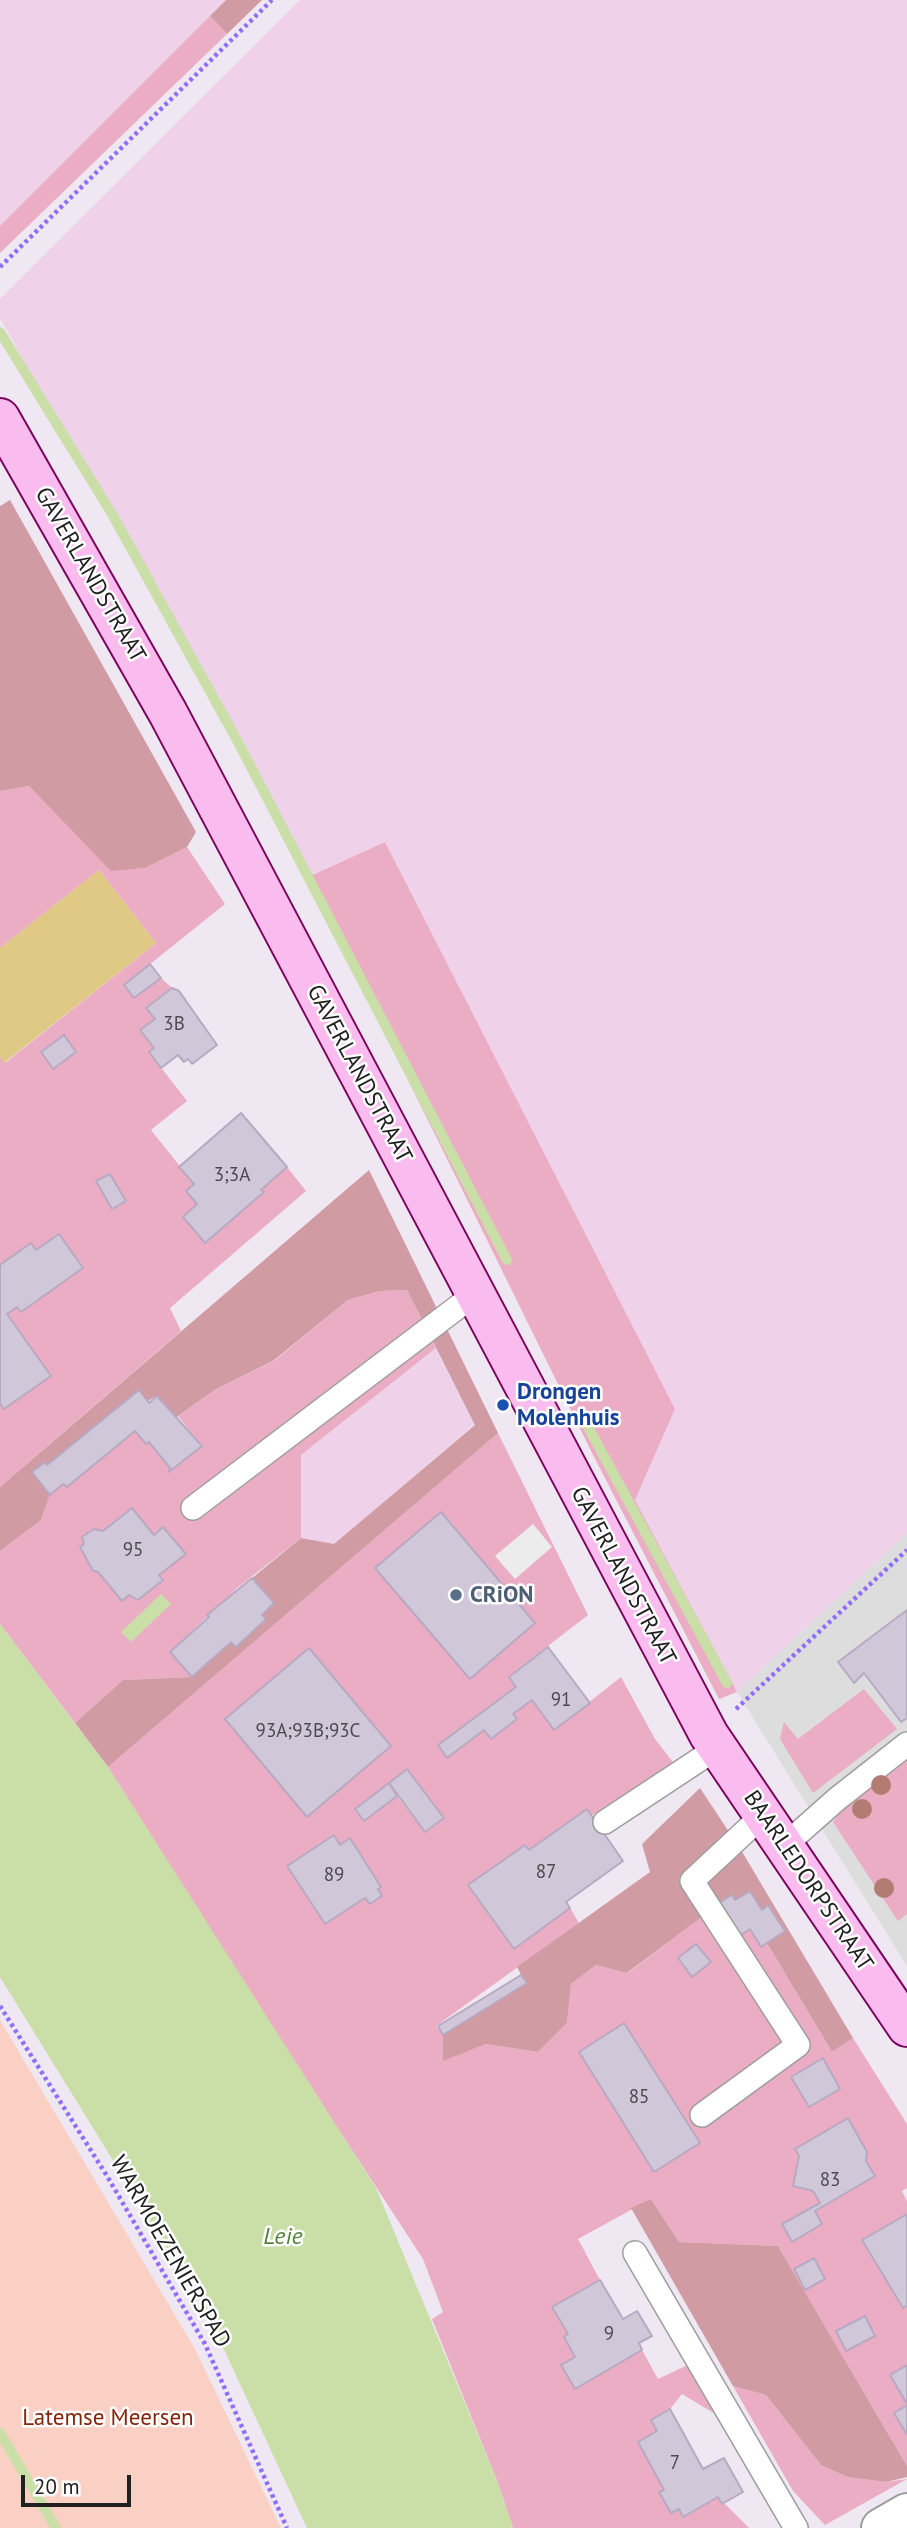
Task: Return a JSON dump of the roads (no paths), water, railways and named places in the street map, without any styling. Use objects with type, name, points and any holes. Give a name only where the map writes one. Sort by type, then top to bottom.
[{"type":"main road","name":"GAVERLANDSTRAAT","points":[[0,418],[168,713],[713,1742]]},
{"type":"main road","name":"BAARLEDORPSTRAAT","points":[[713,1742],[907,2027]]},
{"type":"street","points":[[881,2528],[907,2513]]},
{"type":"lane","points":[[193,1508],[475,1294]]},
{"type":"lane","points":[[605,1822],[713,1742]]},
{"type":"lane","points":[[702,2115],[798,2045],[692,1881],[774,1830],[837,1799],[907,1744]]},
{"type":"lane","points":[[635,2253],[796,2528]]},
{"type":"water","points":[[161,1594],[171,1604],[131,1642],[121,1632]]},
{"type":"water","name":"Leie","points":[[0,1624],[108,1767],[376,2188],[498,2483],[513,2528],[307,2528],[207,2313],[0,1977]]},
{"type":"waterway","points":[[0,332],[112,514],[238,742],[507,1260]]},
{"type":"waterway","points":[[587,1425],[727,1683]]},
{"type":"waterway","points":[[0,2433],[56,2528]]},
{"type":"place","name":"Drongen Molenhuis","points":[[503,1405]]},
{"type":"place","name":"CRiON","points":[[456,1595]]},
{"type":"park label","name":"Latemse Meersen","points":[[108,2418]]}]
